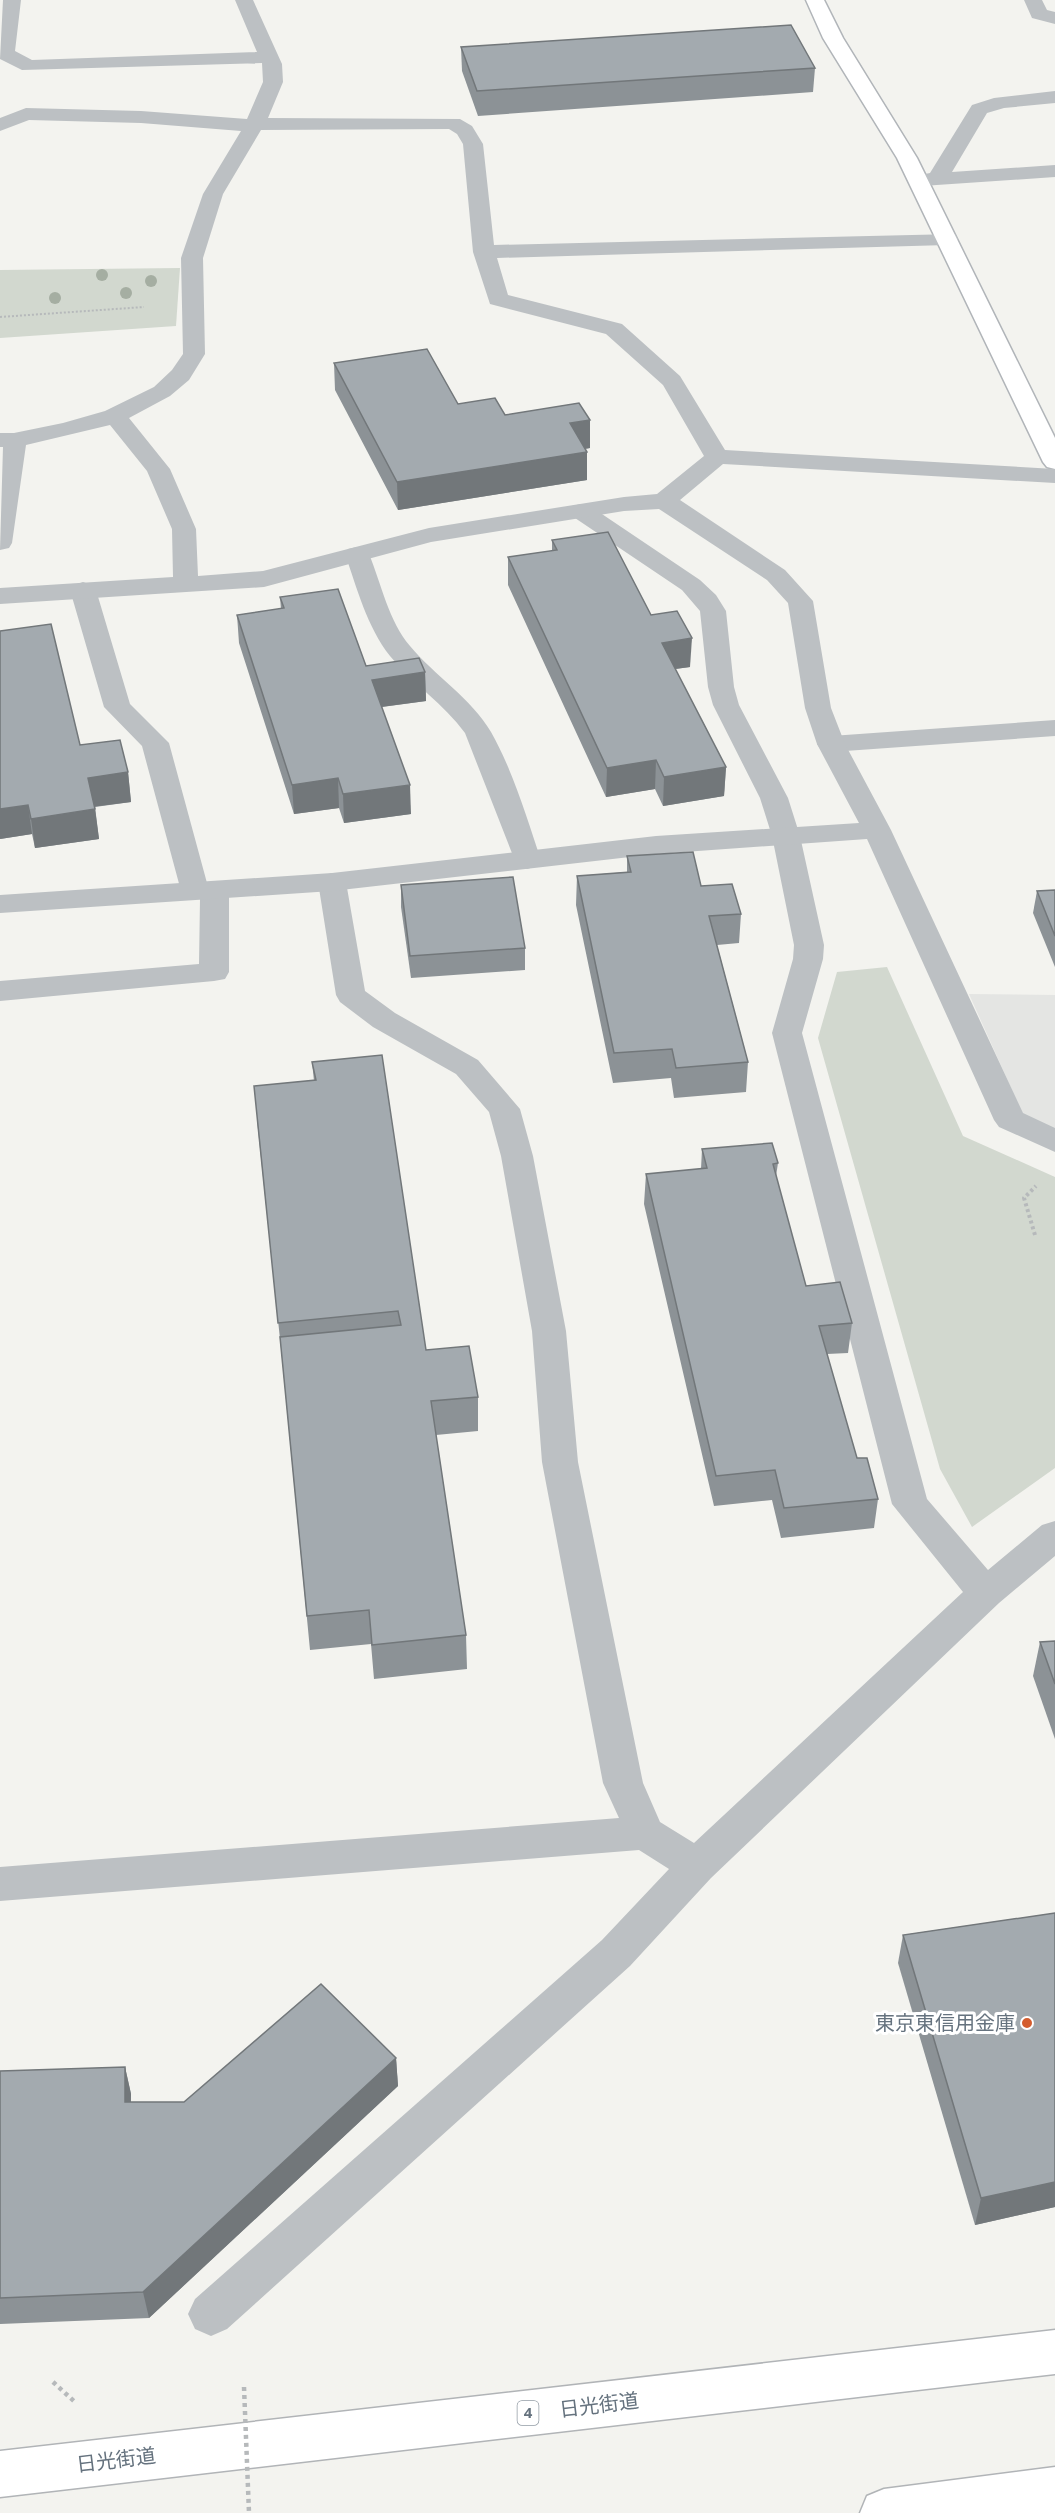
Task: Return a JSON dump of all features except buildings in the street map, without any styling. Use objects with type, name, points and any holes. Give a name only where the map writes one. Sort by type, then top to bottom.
[{"type":"main road","points":[[815,0],[833,38],[907,158],[927,180],[947,239],[1055,462]]},
{"type":"main road","name":"日光街道","points":[[0,2474],[1055,2352]]},
{"type":"main road","points":[[884,2513],[1055,2491]]},
{"type":"street","points":[[12,0],[5,54],[29,66],[267,57]]},
{"type":"street","points":[[0,543],[15,453],[7,440],[114,416],[164,391],[188,368],[194,354],[192,258],[205,213],[213,194],[254,125],[273,82],[272,64],[244,0]]},
{"type":"street","points":[[1033,0],[1040,14],[1055,18]]},
{"type":"street","points":[[927,180],[979,109],[988,103],[1034,102],[1055,97]]},
{"type":"street","points":[[0,125],[26,114],[141,117],[254,125],[453,123],[465,130],[473,144],[484,252],[498,299],[614,329],[672,381],[717,457]]},
{"type":"street","points":[[927,180],[1055,171]]},
{"type":"street","points":[[484,252],[947,239]]},
{"type":"street","points":[[114,416],[158,469],[167,489],[184,529],[186,584]]},
{"type":"street","points":[[0,596],[264,579],[429,535],[581,511],[664,501],[717,457],[1055,476]]},
{"type":"street","points":[[664,501],[777,575],[800,601],[818,708],[831,744],[877,830],[1011,1120],[1055,1141]]},
{"type":"street","points":[[581,511],[691,585],[707,600],[713,611],[721,687],[726,705],[774,798],[786,836],[794,884],[809,945],[808,959],[787,1033],[910,1504],[986,1593]]},
{"type":"street","points":[[357,554],[370,595],[391,637],[417,670],[465,715],[477,733],[512,814],[526,860]]},
{"type":"street","points":[[0,991],[214,972],[205,890],[155,743],[117,707],[83,590]]},
{"type":"street","points":[[831,744],[1055,728]]},
{"type":"street","points":[[0,903],[332,882],[656,845],[877,830]]},
{"type":"street","points":[[332,882],[351,995],[384,1020],[467,1066],[504,1109],[517,1156],[549,1331],[560,1462],[624,1783],[645,1833],[697,1866]]},
{"type":"street","points":[[212,2314],[616,1953],[697,1866],[986,1593],[1055,1535]]},
{"type":"street","points":[[0,1884],[645,1833]]},
{"type":"path","points":[[0,317],[193,304]]},
{"type":"path","points":[[1035,1235],[1024,1198],[1040,1182]]},
{"type":"path","points":[[53,2382],[75,2403]]},
{"type":"path","points":[[244,2387],[249,2513]]},
{"type":"shaded area","points":[[180,268],[176,326],[0,338],[0,270]]},
{"type":"shaded area","points":[[887,967],[963,1136],[1055,1177],[1055,1468],[972,1527],[940,1469],[818,1038],[837,972]]},
{"type":"shaded area","points":[[969,994],[1055,995],[1055,1132],[1025,1119]]},
{"type":"place","name":"東京東信用金庫","points":[[1027,2023]]}]
